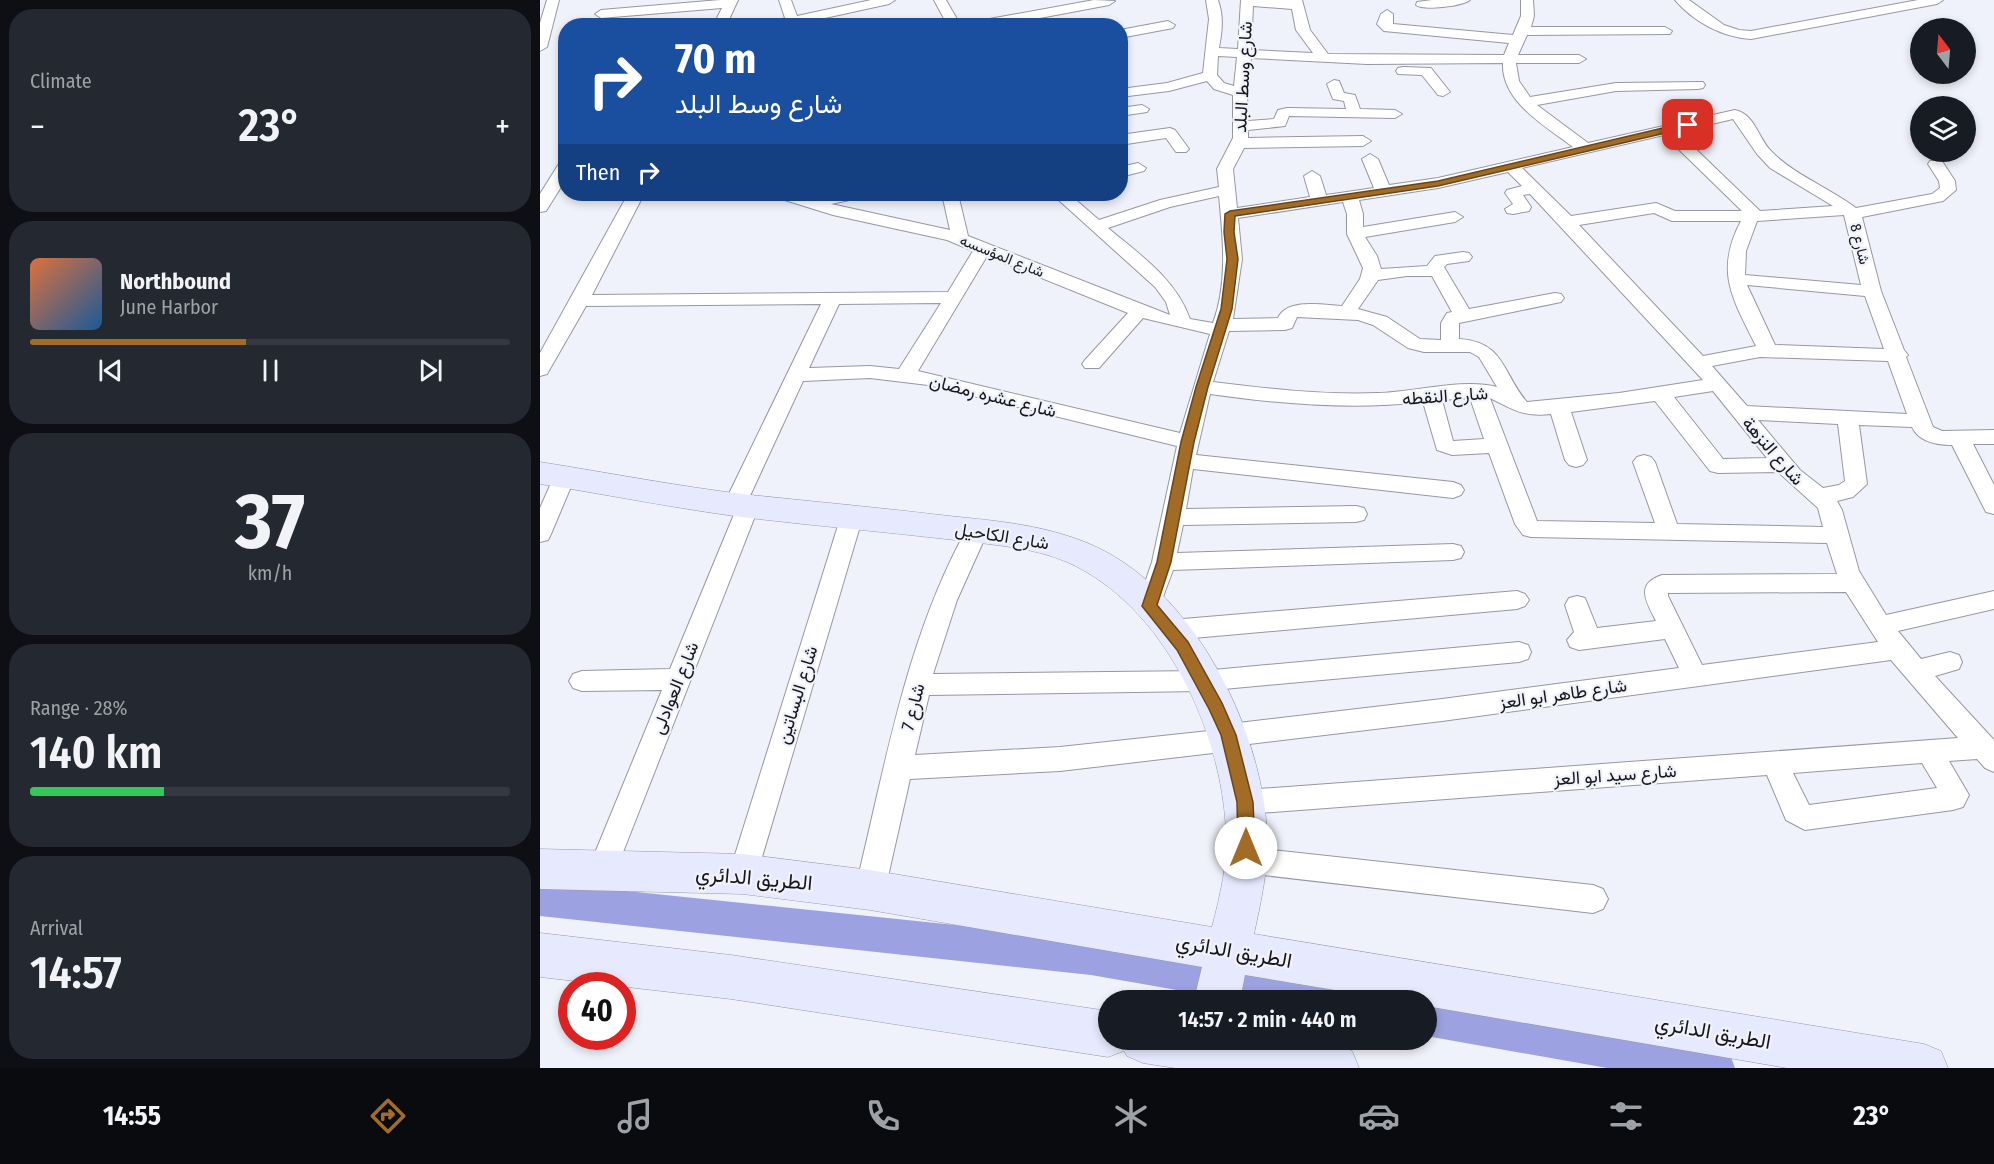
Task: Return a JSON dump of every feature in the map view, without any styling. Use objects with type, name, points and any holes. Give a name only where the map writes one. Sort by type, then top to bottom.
[{"type":"street","points":[[540,48],[553,0]]},
{"type":"street","points":[[603,11],[636,0]]},
{"type":"street","points":[[785,0],[792,18]]},
{"type":"street","points":[[806,18],[889,0]]},
{"type":"street","points":[[940,0],[950,18]]},
{"type":"street","points":[[1212,0],[1215,7],[1210,76],[1219,86],[1240,93]]},
{"type":"street","points":[[1422,5],[1464,0]]},
{"type":"street","points":[[1527,0],[1528,20],[1509,59],[1509,77],[1512,86],[1526,102],[1586,149]]},
{"type":"street","points":[[1681,0],[1725,32],[1740,36],[1765,34],[1937,0]]},
{"type":"street","points":[[1017,18],[1109,1]]},
{"type":"street","points":[[1247,1],[1297,3],[1303,30],[1324,58]]},
{"type":"street","name":"شارع وسط البلد","points":[[1160,618],[1164,562],[1186,452],[1202,387],[1227,309],[1233,259],[1225,169],[1241,134],[1240,93],[1244,53],[1252,23],[1247,1]]},
{"type":"street","points":[[603,11],[731,2]]},
{"type":"street","points":[[723,18],[731,2]]},
{"type":"street","points":[[1388,14],[1384,24],[1389,28],[1484,35],[1521,35],[1577,24],[1665,31]]},
{"type":"street","points":[[1128,32],[1168,25]]},
{"type":"street","points":[[1213,52],[1425,65]]},
{"type":"street","points":[[1390,72],[1425,65],[1509,59],[1579,59]]},
{"type":"street","points":[[1425,65],[1443,92]]},
{"type":"street","points":[[1128,92],[1169,87],[1188,80],[1210,76]]},
{"type":"street","points":[[1334,84],[1338,96],[1350,98],[1354,112]]},
{"type":"street","points":[[1526,102],[1616,87],[1698,85]]},
{"type":"street","points":[[1128,111],[1142,109]]},
{"type":"street","points":[[1241,134],[1280,123],[1284,113],[1287,112],[1394,113]]},
{"type":"street","name":"شارع 8","points":[[1668,130],[1729,114],[1742,118],[1762,151],[1776,165],[1833,198],[1851,212],[1872,291],[1898,355],[1922,424]]},
{"type":"street","points":[[1230,214],[1438,183],[1668,130],[1752,211],[1753,216]]},
{"type":"street","points":[[1128,139],[1170,133],[1181,149]]},
{"type":"street","points":[[1241,134],[1363,141]]},
{"type":"street","points":[[1370,159],[1384,192]]},
{"type":"street","points":[[1567,222],[1656,208],[1672,216],[1753,216],[1802,220],[1937,198],[1948,190],[1947,181],[1936,165]]},
{"type":"street","name":"شارع النزهة","points":[[1511,166],[1567,222],[1718,384],[1800,484],[1819,496],[1831,510],[1836,536],[1853,583],[1880,626],[1897,649],[1989,753]]},
{"type":"street","points":[[1128,170],[1138,168]]},
{"type":"street","points":[[1312,176],[1319,200]]},
{"type":"street","points":[[540,207],[558,178]]},
{"type":"street","points":[[1513,209],[1524,207],[1513,193],[1534,188]]},
{"type":"street","points":[[1096,226],[1166,203],[1226,190]]},
{"type":"street","points":[[1350,196],[1356,214],[1355,234],[1371,262],[1371,275],[1347,312],[1380,321],[1415,344],[1475,346],[1486,353],[1520,407],[1559,406],[1661,394],[1718,384]]},
{"type":"street","points":[[540,370],[580,301],[632,201]]},
{"type":"street","name":"شارع المؤسسه","points":[[807,201],[833,210],[960,238],[1140,311],[1182,323],[1220,327],[1285,324],[1289,314],[1294,311],[1347,312]]},
{"type":"street","points":[[952,201],[960,238]]},
{"type":"street","points":[[1068,201],[1165,288],[1175,302],[1182,323]]},
{"type":"street","points":[[1753,216],[1748,220],[1735,264],[1735,279],[1768,351]]},
{"type":"street","points":[[1355,234],[1455,217]]},
{"type":"street","points":[[1412,224],[1423,241]]},
{"type":"street","points":[[905,376],[983,249]]},
{"type":"street","points":[[1463,257],[1441,260],[1437,263],[1437,271],[1463,315]]},
{"type":"street","points":[[1371,275],[1407,271],[1437,271]]},
{"type":"street","points":[[1735,279],[1872,291]]},
{"type":"street","points":[[580,301],[953,297]]},
{"type":"street","name":"شارع العوادلى","points":[[602,870],[679,679],[741,505],[796,375],[833,298]]},
{"type":"street","points":[[1450,344],[1450,323],[1454,317],[1555,298]]},
{"type":"street","points":[[1092,364],[1140,311]]},
{"type":"street","points":[[1696,363],[1768,351],[1898,355]]},
{"type":"street","name":"شارع عشره رمضان","points":[[796,375],[870,372],[947,383],[1186,452],[1453,489]]},
{"type":"street","name":"شارع النقطه","points":[[1202,387],[1327,400],[1367,400],[1477,391],[1498,392],[1520,407]]},
{"type":"street","points":[[1477,391],[1524,519],[1531,529],[1836,536]]},
{"type":"street","points":[[1661,394],[1718,466],[1784,465]]},
{"type":"street","points":[[1431,396],[1444,445],[1452,448],[1497,446]]},
{"type":"street","points":[[1559,406],[1576,460]]},
{"type":"street","points":[[1740,412],[1922,424],[1934,437],[1994,437]]},
{"type":"street","points":[[1819,496],[1845,492],[1856,484],[1848,418]]},
{"type":"street","points":[[1959,438],[1994,506]]},
{"type":"street","points":[[1644,462],[1669,532]]},
{"type":"street","points":[[540,534],[552,475]]},
{"type":"street","name":"شارع الكاحيل","points":[[552,475],[741,505],[977,531],[1049,542],[1088,557],[1121,579],[1160,618],[1202,681],[1229,738],[1245,802],[1245,860],[1219,990]]},
{"type":"street","points":[[1173,517],[1356,514]]},
{"type":"street","name":"شارع البساتين","points":[[742,874],[852,516]]},
{"type":"street","name":"شارع 7","points":[[870,890],[918,685],[934,628],[977,531]]},
{"type":"street","points":[[1164,562],[1453,552]]},
{"type":"street","points":[[1695,676],[1656,596],[1656,591],[1662,584],[1853,583]]},
{"type":"street","points":[[1160,618],[1516,600]]},
{"type":"street","points":[[1880,626],[1994,600]]},
{"type":"street","points":[[1577,605],[1584,639],[1672,629]]},
{"type":"street","name":"شارع طاهر ابو العز","points":[[898,768],[1060,759],[1897,649]]},
{"type":"street","points":[[918,685],[1202,681],[1519,652]]},
{"type":"street","points":[[1916,670],[1950,662]]},
{"type":"street","points":[[582,681],[679,679]]},
{"type":"street","points":[[1775,763],[1796,811],[1805,818],[1953,798],[1953,790],[1929,751]]},
{"type":"street","name":"شارع سيد ابو العز","points":[[1245,802],[1929,751],[1989,753]]},
{"type":"street","points":[[1245,860],[1593,899]]},
{"type":"street","name":"الطريق الدائري","points":[[540,869],[742,874],[870,890],[1924,1068]]},
{"type":"street","points":[[540,955],[731,977],[1098,1032]]},
{"type":"street","points":[[1207,1052],[1335,1068]]},
{"type":"waterway","points":[[540,899],[1091,957],[1278,990]]},
{"type":"waterway","points":[[1437,1019],[1716,1068]]},
{"type":"route","points":[[1246,848],[1245,802],[1228,735],[1216,707],[1182,646],[1149,606],[1164,562],[1188,442],[1202,387],[1216,335],[1227,309],[1233,259],[1228,227],[1230,214],[1414,188],[1688,125]]}]
